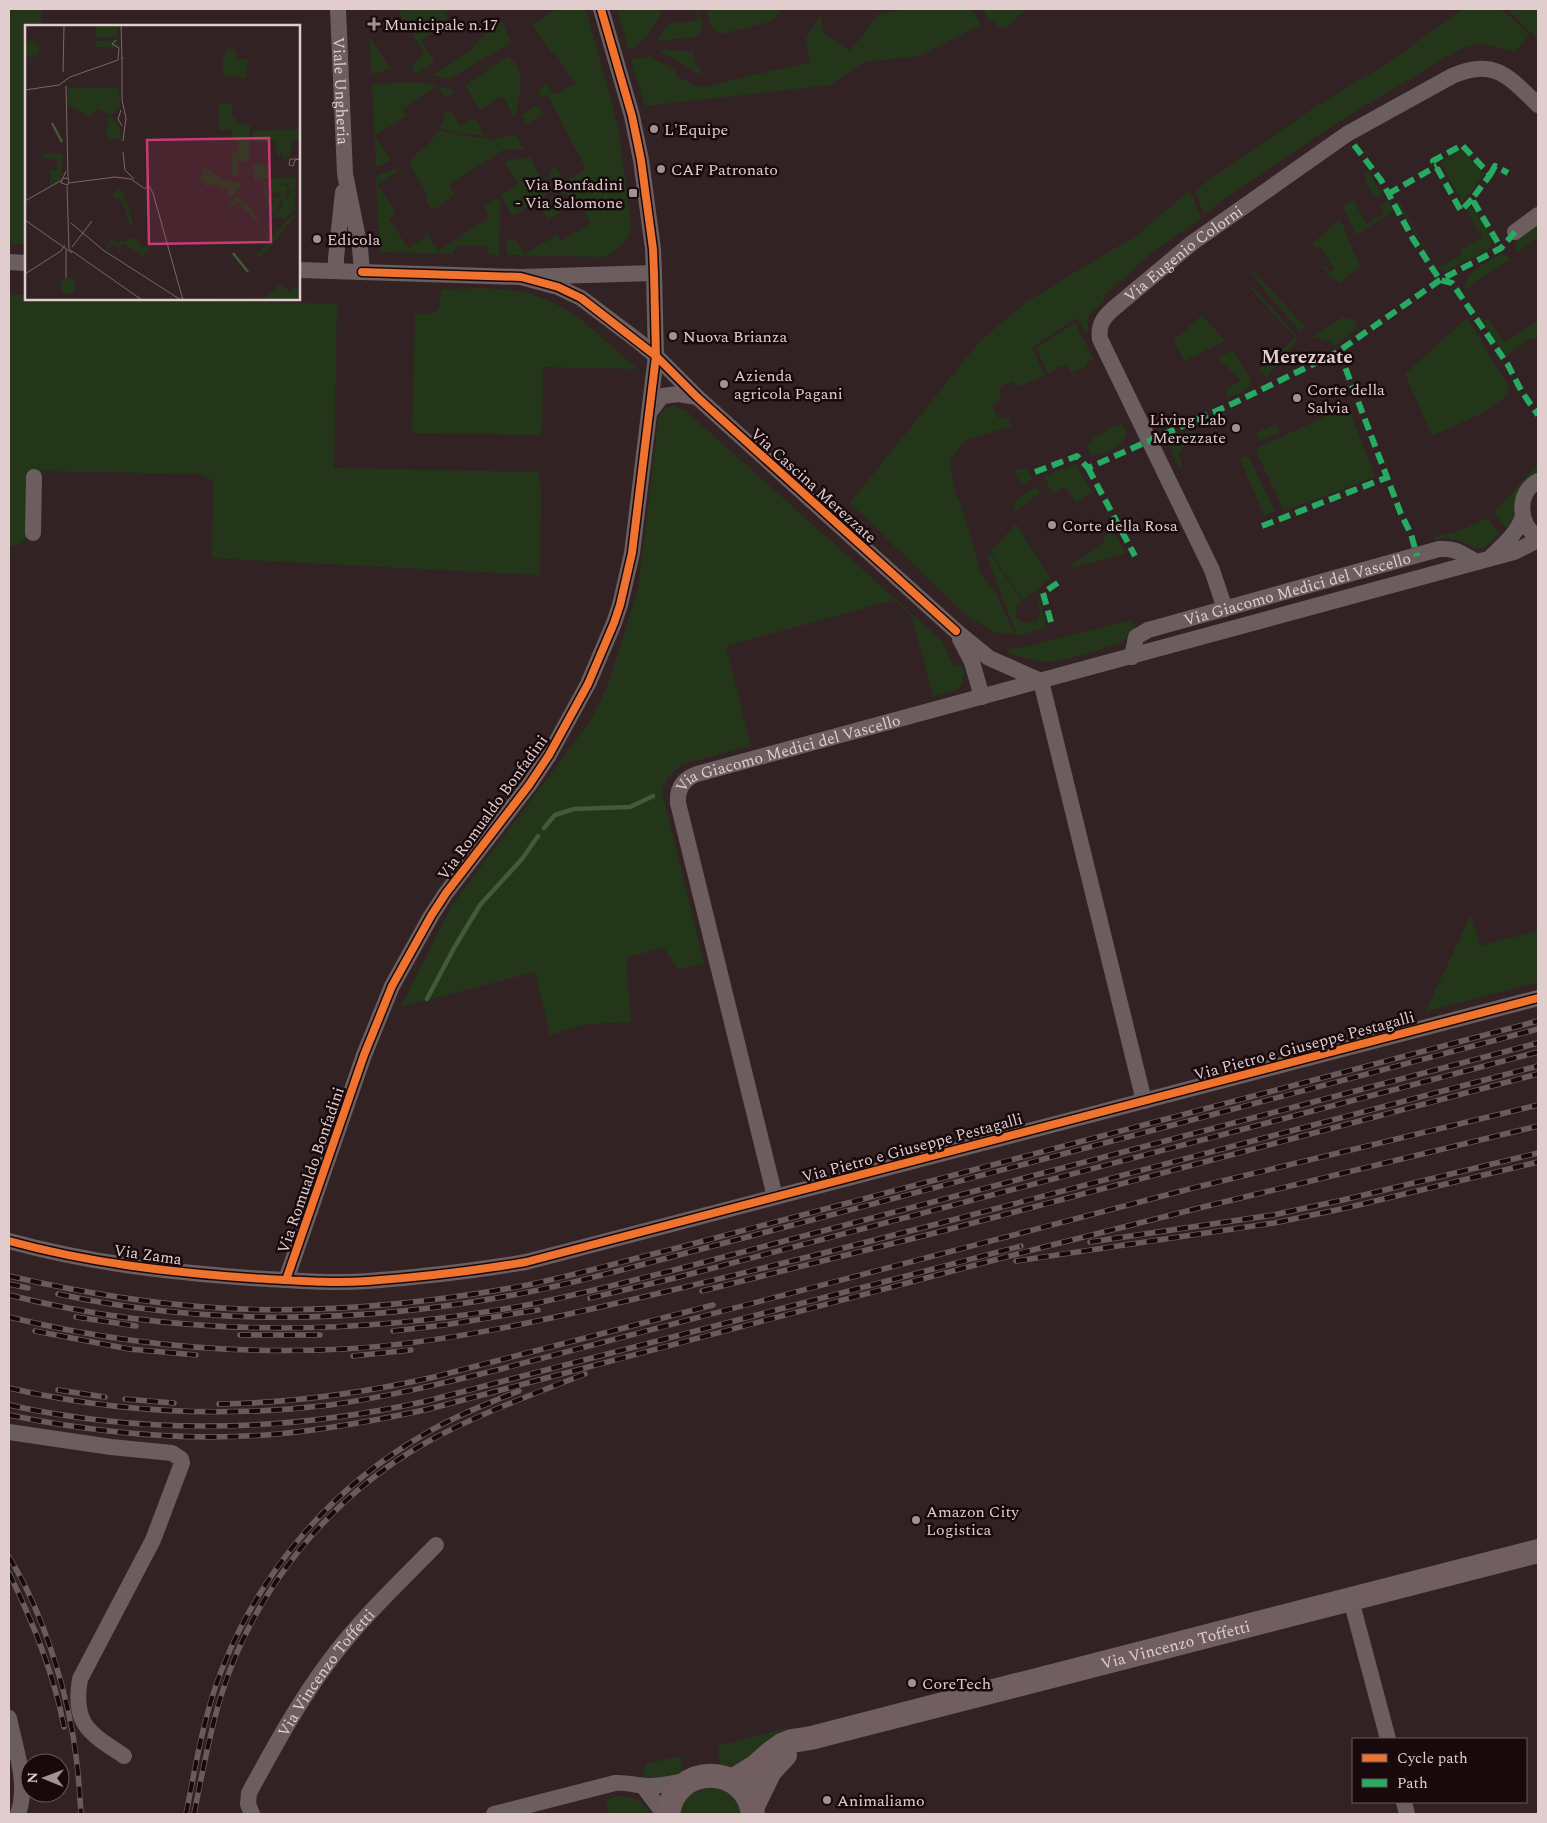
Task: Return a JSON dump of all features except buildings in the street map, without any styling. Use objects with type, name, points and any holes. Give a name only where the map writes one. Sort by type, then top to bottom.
[{"type":"street","name":"Viale Ungheria","points":[[336,271],[345,174],[338,9]]},
{"type":"street","name":"Via Romualdo Bonfadini","points":[[286,1280],[364,1055],[392,986],[431,916],[529,785],[549,755],[578,705],[603,652],[620,604],[632,553],[656,356],[654,273],[653,248],[641,160],[632,116],[601,9]]},
{"type":"street","name":"Via Eugenio Colorni","points":[[1225,608],[1212,570],[1100,339],[1100,325],[1102,321],[1113,309],[1192,243],[1347,134],[1452,76],[1468,69],[1493,70],[1514,82],[1538,105]]},
{"type":"street","name":"Viale Ungheria","points":[[345,174],[360,248],[362,272]]},
{"type":"street","points":[[1515,232],[1538,215]]},
{"type":"street","points":[[9,262],[25,263]]},
{"type":"street","points":[[300,270],[521,276],[654,273]]},
{"type":"street","name":"Via Cascina Merezzate","points":[[521,276],[558,287],[581,298],[656,356],[697,398],[956,631],[989,658],[1042,681]]},
{"type":"street","points":[[648,415],[662,396],[678,394],[697,398]]},
{"type":"street","points":[[33,533],[34,477]]},
{"type":"street","points":[[1538,481],[1531,486],[1523,499],[1523,516],[1530,530],[1538,539]]},
{"type":"street","name":"Via Giacomo Medici del Vascello","points":[[1483,560],[1512,536],[1520,525],[1523,516]]},
{"type":"street","name":"Via Giacomo Medici del Vascello","points":[[775,1197],[678,803],[677,797],[680,786],[688,778],[1514,552],[1538,539]]},
{"type":"street","name":"Via Giacomo Medici del Vascello","points":[[1132,657],[1136,637],[1143,632],[1225,608],[1439,549],[1447,548],[1460,551],[1483,560]]},
{"type":"street","points":[[956,631],[972,662],[982,697]]},
{"type":"street","points":[[1042,681],[1144,1101]]},
{"type":"street","name":"Via Pietro e Giuseppe Pestagalli","points":[[286,1280],[368,1281],[479,1270],[526,1262],[1538,998]]},
{"type":"street","name":"Via Zama","points":[[9,1240],[46,1251],[176,1273],[286,1280]]},
{"type":"street","points":[[9,1432],[111,1447],[166,1452],[178,1455],[181,1459],[182,1464],[153,1540],[80,1679],[78,1703],[80,1716],[93,1735],[124,1756]]},
{"type":"street","name":"Via Vincenzo Toffetti","points":[[252,1814],[248,1804],[249,1793],[291,1718],[314,1683],[346,1641],[436,1545]]},
{"type":"street","name":"Via Vincenzo Toffetti","points":[[753,1811],[744,1792],[732,1781],[755,1767],[782,1745],[792,1741],[811,1738],[1538,1551]]},
{"type":"street","points":[[1351,1600],[1388,1738]]},
{"type":"street","points":[[9,1718],[23,1787],[22,1801],[18,1814]]},
{"type":"street","name":"Via Vincenzo Toffetti","points":[[753,1811],[764,1783],[778,1761],[788,1752],[811,1738]]},
{"type":"street","points":[[668,1814],[675,1795],[684,1785],[693,1780],[704,1776],[714,1776],[732,1781]]},
{"type":"street","points":[[494,1814],[607,1785],[626,1783],[660,1786],[693,1780]]},
{"type":"street","points":[[643,1786],[664,1814]]},
{"type":"green space","points":[[9,9],[41,9],[42,25],[25,25],[25,244],[9,244]]},
{"type":"green space","points":[[400,9],[451,9],[444,13],[449,22],[421,40],[435,62],[418,73],[413,71],[412,67],[424,53],[401,16]]},
{"type":"green space","points":[[557,9],[586,9],[618,127],[631,226],[621,245],[603,257],[507,255],[506,242],[514,238],[524,254],[557,235],[561,241],[591,223],[579,202],[565,210],[563,208],[572,201],[566,192],[561,193],[549,174],[555,167],[565,182],[586,169],[548,96],[538,96],[541,88],[547,84],[554,95],[575,83],[555,53],[552,54],[533,25]]},
{"type":"green space","points":[[617,9],[660,9],[661,13],[647,37],[638,43],[636,47],[628,49]]},
{"type":"green space","points":[[696,9],[698,9],[702,27],[696,37],[655,41],[674,22],[685,21],[686,23],[698,20]]},
{"type":"green space","points":[[707,9],[782,9],[774,20],[721,34],[712,28]]},
{"type":"green space","points":[[904,9],[970,9],[979,20],[981,27],[975,28],[919,56],[865,62],[830,85],[645,106],[631,60],[648,56],[675,70],[677,77],[704,87],[810,62],[805,40],[820,16],[823,32],[848,50],[851,50],[878,15]]},
{"type":"green space","points":[[983,9],[1026,9],[1007,28],[996,26],[994,20],[989,21]]},
{"type":"green space","points":[[1463,9],[1501,9],[1530,34],[1515,52],[1479,44],[1453,53],[1335,125],[1204,214],[1195,190],[1315,107],[1389,62]]},
{"type":"green space","points":[[1507,9],[1538,9],[1538,39]]},
{"type":"green space","points":[[497,21],[503,23],[511,43],[449,79],[432,75],[470,50]]},
{"type":"green space","points":[[370,38],[390,68],[371,75]]},
{"type":"green space","points":[[658,50],[693,51],[696,66],[699,66],[701,75]]},
{"type":"green space","points":[[508,56],[514,62],[520,76],[520,92],[515,117],[502,96],[480,110],[465,85]]},
{"type":"green space","points":[[412,82],[438,86],[402,109],[407,116],[375,136],[391,161],[376,167],[372,84]]},
{"type":"green space","points":[[438,86],[450,89],[453,93],[445,98]]},
{"type":"green space","points":[[537,105],[543,114],[527,124],[521,116]]},
{"type":"green space","points":[[450,110],[460,126],[474,118],[485,136],[439,128],[444,118],[443,114]]},
{"type":"green space","points":[[438,130],[463,136],[487,138],[488,140],[516,135],[525,150],[505,149],[449,185],[455,195],[435,209],[432,209],[427,202],[425,190],[411,168],[410,162],[413,157],[430,143]]},
{"type":"green space","points":[[1460,148],[1485,174],[1462,202],[1441,163]]},
{"type":"green space","points":[[530,157],[548,192],[515,215],[511,215],[501,195],[518,183],[505,163],[510,160]]},
{"type":"green space","points":[[400,169],[408,181],[400,170],[378,185],[396,213],[389,219],[408,248],[428,235],[439,251],[490,217],[484,206],[497,197],[500,203],[499,255],[490,255],[486,246],[457,246],[453,254],[379,252],[376,176]]},
{"type":"green space","points":[[1369,172],[1382,194],[1375,198],[1365,181],[1367,179],[1364,175]]},
{"type":"green space","points":[[1190,190],[1201,218],[1150,254],[1104,296],[1104,301],[1088,316],[1088,331],[1085,332],[1077,318],[1032,347],[1045,376],[1017,387],[1013,381],[999,388],[1001,400],[992,405],[998,418],[1008,418],[1011,426],[966,440],[950,460],[954,488],[963,510],[981,573],[997,595],[1014,634],[999,634],[967,616],[850,503],[979,342],[1026,302],[1137,235]]},
{"type":"green space","points":[[1398,199],[1437,268],[1462,254],[1460,250],[1482,237],[1467,211],[1471,206],[1493,240],[1490,248],[1445,272],[1437,269],[1399,206]]},
{"type":"green space","points":[[1353,200],[1367,224],[1385,213],[1380,205],[1388,202],[1393,208],[1392,212],[1356,235],[1343,206]]},
{"type":"green space","points":[[550,203],[560,213],[548,220],[541,209]]},
{"type":"green space","points":[[1340,219],[1360,266],[1339,284],[1323,268],[1326,265],[1330,272],[1334,269],[1320,247],[1315,248],[1313,243]]},
{"type":"green space","points":[[1538,224],[1538,238],[1517,252],[1516,242],[1518,238]]},
{"type":"green space","points":[[1500,254],[1510,259],[1465,290],[1466,283],[1473,272]]},
{"type":"green space","points":[[1245,262],[1305,327],[1300,331],[1266,292]]},
{"type":"green space","points":[[1252,286],[1295,334],[1297,340],[1268,376],[1265,376],[1259,370],[1268,361],[1271,364],[1295,337],[1249,287]]},
{"type":"green space","points":[[441,289],[501,289],[538,296],[554,303],[584,322],[637,369],[543,367],[542,433],[539,435],[412,433],[415,314],[435,313],[439,308]]},
{"type":"green space","points":[[9,295],[25,295],[25,300],[183,300],[337,304],[334,468],[539,472],[541,491],[540,575],[212,558],[213,480],[197,474],[42,471],[34,477],[33,533],[17,546],[9,546]]},
{"type":"green space","points":[[1202,315],[1225,341],[1184,361],[1174,340]]},
{"type":"green space","points":[[1342,317],[1352,319],[1357,324],[1354,331],[1334,346],[1329,341],[1312,337]]},
{"type":"green space","points":[[1467,318],[1509,387],[1507,396],[1487,411],[1432,436],[1405,374]]},
{"type":"green space","points":[[1488,319],[1504,342],[1538,320],[1538,337],[1533,340],[1531,337],[1506,357],[1483,322]]},
{"type":"green space","points":[[1075,323],[1094,360],[1087,362],[1086,366],[1071,373],[1067,365],[1057,368],[1048,374],[1036,348]]},
{"type":"green space","points":[[1233,350],[1251,380],[1251,385],[1241,393],[1228,398],[1225,391],[1240,380],[1217,358]]},
{"type":"green space","points":[[673,406],[686,411],[942,641],[954,667],[959,664],[963,669],[962,683],[956,690],[933,696],[912,617],[894,600],[726,646],[751,746],[680,765],[668,777],[662,790],[704,964],[678,969],[664,948],[626,957],[631,1022],[587,1024],[550,1035],[535,972],[401,1007],[452,905],[591,720],[609,682],[638,589],[659,415],[665,408]]},
{"type":"green space","points":[[1349,409],[1375,477],[1284,511],[1255,449],[1330,414]]},
{"type":"green space","points":[[1122,424],[1127,433],[1121,443],[1117,447],[1092,456],[1086,444],[1093,441],[1092,438],[1106,432],[1106,429]]},
{"type":"green space","points":[[1276,424],[1280,432],[1260,441],[1256,433]]},
{"type":"green space","points":[[1194,430],[1195,435],[1178,453],[1183,466],[1178,467],[1169,444]]},
{"type":"green space","points":[[1248,455],[1275,512],[1264,516],[1240,459]]},
{"type":"green space","points":[[1538,463],[1538,472],[1523,486],[1508,531],[1494,513]]},
{"type":"green space","points":[[1076,464],[1092,492],[1076,503],[1065,486],[1053,494],[1044,476]]},
{"type":"green space","points":[[1026,468],[1032,479],[1022,485],[1013,471]]},
{"type":"green space","points":[[1036,487],[1041,492],[1015,511],[1014,504],[1017,499]]},
{"type":"green space","points":[[1487,518],[1499,534],[1485,547],[1476,549],[1460,541],[1444,538],[1434,541],[1434,537],[1454,533]]},
{"type":"green space","points":[[1016,524],[1051,578],[1023,600],[990,552]]},
{"type":"green space","points":[[1112,530],[1126,553],[1073,568],[1072,564],[1106,542],[1102,537]]},
{"type":"green space","points":[[990,554],[1022,601],[1017,605],[1016,617],[1025,623],[1037,621],[1041,611],[1036,602],[1040,600],[1046,627],[1018,636],[987,557]]},
{"type":"green space","points":[[1131,620],[1135,628],[1122,643],[1060,661],[1040,662],[1008,653],[1009,649]]},
{"type":"green space","points":[[1471,915],[1480,946],[1538,931],[1538,982],[1425,1012]]},
{"type":"green space","points":[[788,1728],[746,1761],[724,1767],[721,1764],[717,1746]]},
{"type":"green space","points":[[680,1756],[683,1769],[680,1774],[655,1778],[643,1776],[646,1764]]},
{"type":"green space","points":[[715,1785],[735,1794],[745,1814],[680,1814],[681,1807],[687,1797],[697,1791]]},
{"type":"green space","points":[[618,1796],[637,1800],[651,1814],[609,1814],[607,1799]]},
{"type":"waterway","points":[[544,828],[555,815],[574,809],[630,807],[653,796]]},
{"type":"waterway","points":[[427,999],[454,948],[480,905],[522,859],[538,836]]},
{"type":"railway","points":[[9,1276],[88,1292],[141,1300],[194,1306],[259,1310],[372,1306],[447,1298],[522,1286],[673,1249],[1538,1021]]},
{"type":"railway","points":[[58,1294],[116,1305],[174,1312],[291,1317],[408,1310],[524,1293],[619,1271],[1538,1029]]},
{"type":"railway","points":[[9,1295],[73,1309],[137,1319],[267,1328],[397,1323],[527,1305],[678,1269],[1538,1043]]},
{"type":"railway","points":[[590,1298],[679,1277],[1538,1052]]},
{"type":"railway","points":[[9,1317],[134,1341],[217,1349],[344,1349],[419,1342],[493,1330],[566,1315],[806,1257],[1538,1066]]},
{"type":"railway","points":[[702,1291],[939,1232],[1538,1074]]},
{"type":"railway","points":[[9,1388],[88,1403],[209,1412],[290,1409],[373,1398],[501,1369],[1197,1187],[1538,1105]]},
{"type":"railway","points":[[9,1415],[109,1431],[210,1437],[278,1434],[316,1430],[373,1420],[429,1409],[1040,1248],[1538,1126]]},
{"type":"railway","points":[[1090,1242],[1273,1215],[1538,1153]]},
{"type":"railway","points":[[1016,1261],[1274,1223],[1346,1208],[1538,1162]]},
{"type":"railway","points":[[9,1405],[114,1422],[166,1426],[270,1424],[375,1411],[427,1401],[1021,1246]]},
{"type":"railway","points":[[9,1284],[28,1288]]},
{"type":"railway","points":[[219,1404],[300,1399],[407,1383],[713,1305]]},
{"type":"railway","points":[[393,1331],[538,1310]]},
{"type":"railway","points":[[76,1317],[136,1326]]},
{"type":"railway","points":[[35,1331],[129,1349],[196,1355]]},
{"type":"railway","points":[[240,1335],[320,1335]]},
{"type":"railway","points":[[353,1356],[411,1350]]},
{"type":"railway","points":[[194,1814],[213,1725],[235,1657],[275,1583],[329,1517],[393,1463],[429,1441],[487,1413],[585,1374]]},
{"type":"railway","points":[[58,1390],[105,1397]]},
{"type":"railway","points":[[186,1814],[201,1738],[217,1682],[240,1629],[280,1563],[304,1533],[331,1505],[359,1479],[390,1456],[446,1422],[519,1391]]},
{"type":"railway","points":[[125,1399],[174,1403]]},
{"type":"railway","points":[[9,1557],[22,1580],[44,1630],[62,1685],[74,1738],[81,1814]]},
{"type":"railway","points":[[9,1573],[42,1648],[55,1687],[64,1727]]},
{"type":"marked path","points":[[1354,145],[1381,180],[1413,239],[1440,280],[1452,283],[1508,365],[1522,392],[1538,415]]},
{"type":"marked path","points":[[1472,199],[1461,211],[1433,161],[1462,145],[1490,175],[1472,199],[1501,248]]},
{"type":"marked path","points":[[1388,194],[1437,166]]},
{"type":"marked path","points":[[1490,175],[1495,166],[1508,173]]},
{"type":"marked path","points":[[1035,472],[1077,456],[1088,468],[1234,403],[1336,353],[1440,280],[1501,248],[1515,232]]},
{"type":"marked path","points":[[1336,353],[1345,367],[1401,514],[1411,534],[1417,556]]},
{"type":"marked path","points":[[1088,468],[1135,556]]},
{"type":"marked path","points":[[1262,526],[1388,477]]},
{"type":"marked path","points":[[1051,622],[1043,593],[1059,582]]},
{"type":"cycle path","points":[[286,1280],[364,1055],[392,986],[446,893],[529,785],[549,755],[588,684],[620,605],[632,553],[656,356],[654,273],[653,249],[641,160],[632,116],[601,9]]},
{"type":"cycle path","points":[[362,272],[521,277],[558,287],[581,298],[656,356],[697,397],[956,631]]},
{"type":"cycle path","points":[[9,1241],[39,1249],[129,1266],[220,1276],[309,1281],[353,1282],[388,1279],[526,1262],[1538,998]]},
{"type":"place","name":"Municipale n.17","points":[[374,24]]},
{"type":"place","name":"L'Equipe","points":[[654,129]]},
{"type":"place","name":"CAF Patronato","points":[[661,169]]},
{"type":"place","name":"Via Bonfadini - Via Salomone","points":[[633,193]]},
{"type":"place","name":"Edicola","points":[[317,239]]},
{"type":"place","name":"Nuova Brianza","points":[[673,336]]},
{"type":"place","name":"Azienda agricola Pagani","points":[[724,384]]},
{"type":"place","name":"Corte della Salvia","points":[[1297,398]]},
{"type":"place","name":"Living Lab Merezzate","points":[[1236,428]]},
{"type":"place","name":"Corte della Rosa","points":[[1052,525]]},
{"type":"place","name":"Amazon City Logistica","points":[[916,1520]]},
{"type":"place","name":"CoreTech","points":[[912,1683]]},
{"type":"place","name":"Animaliamo","points":[[827,1800]]},
{"type":"district","name":"Merezzate","points":[[1307,356]]}]
